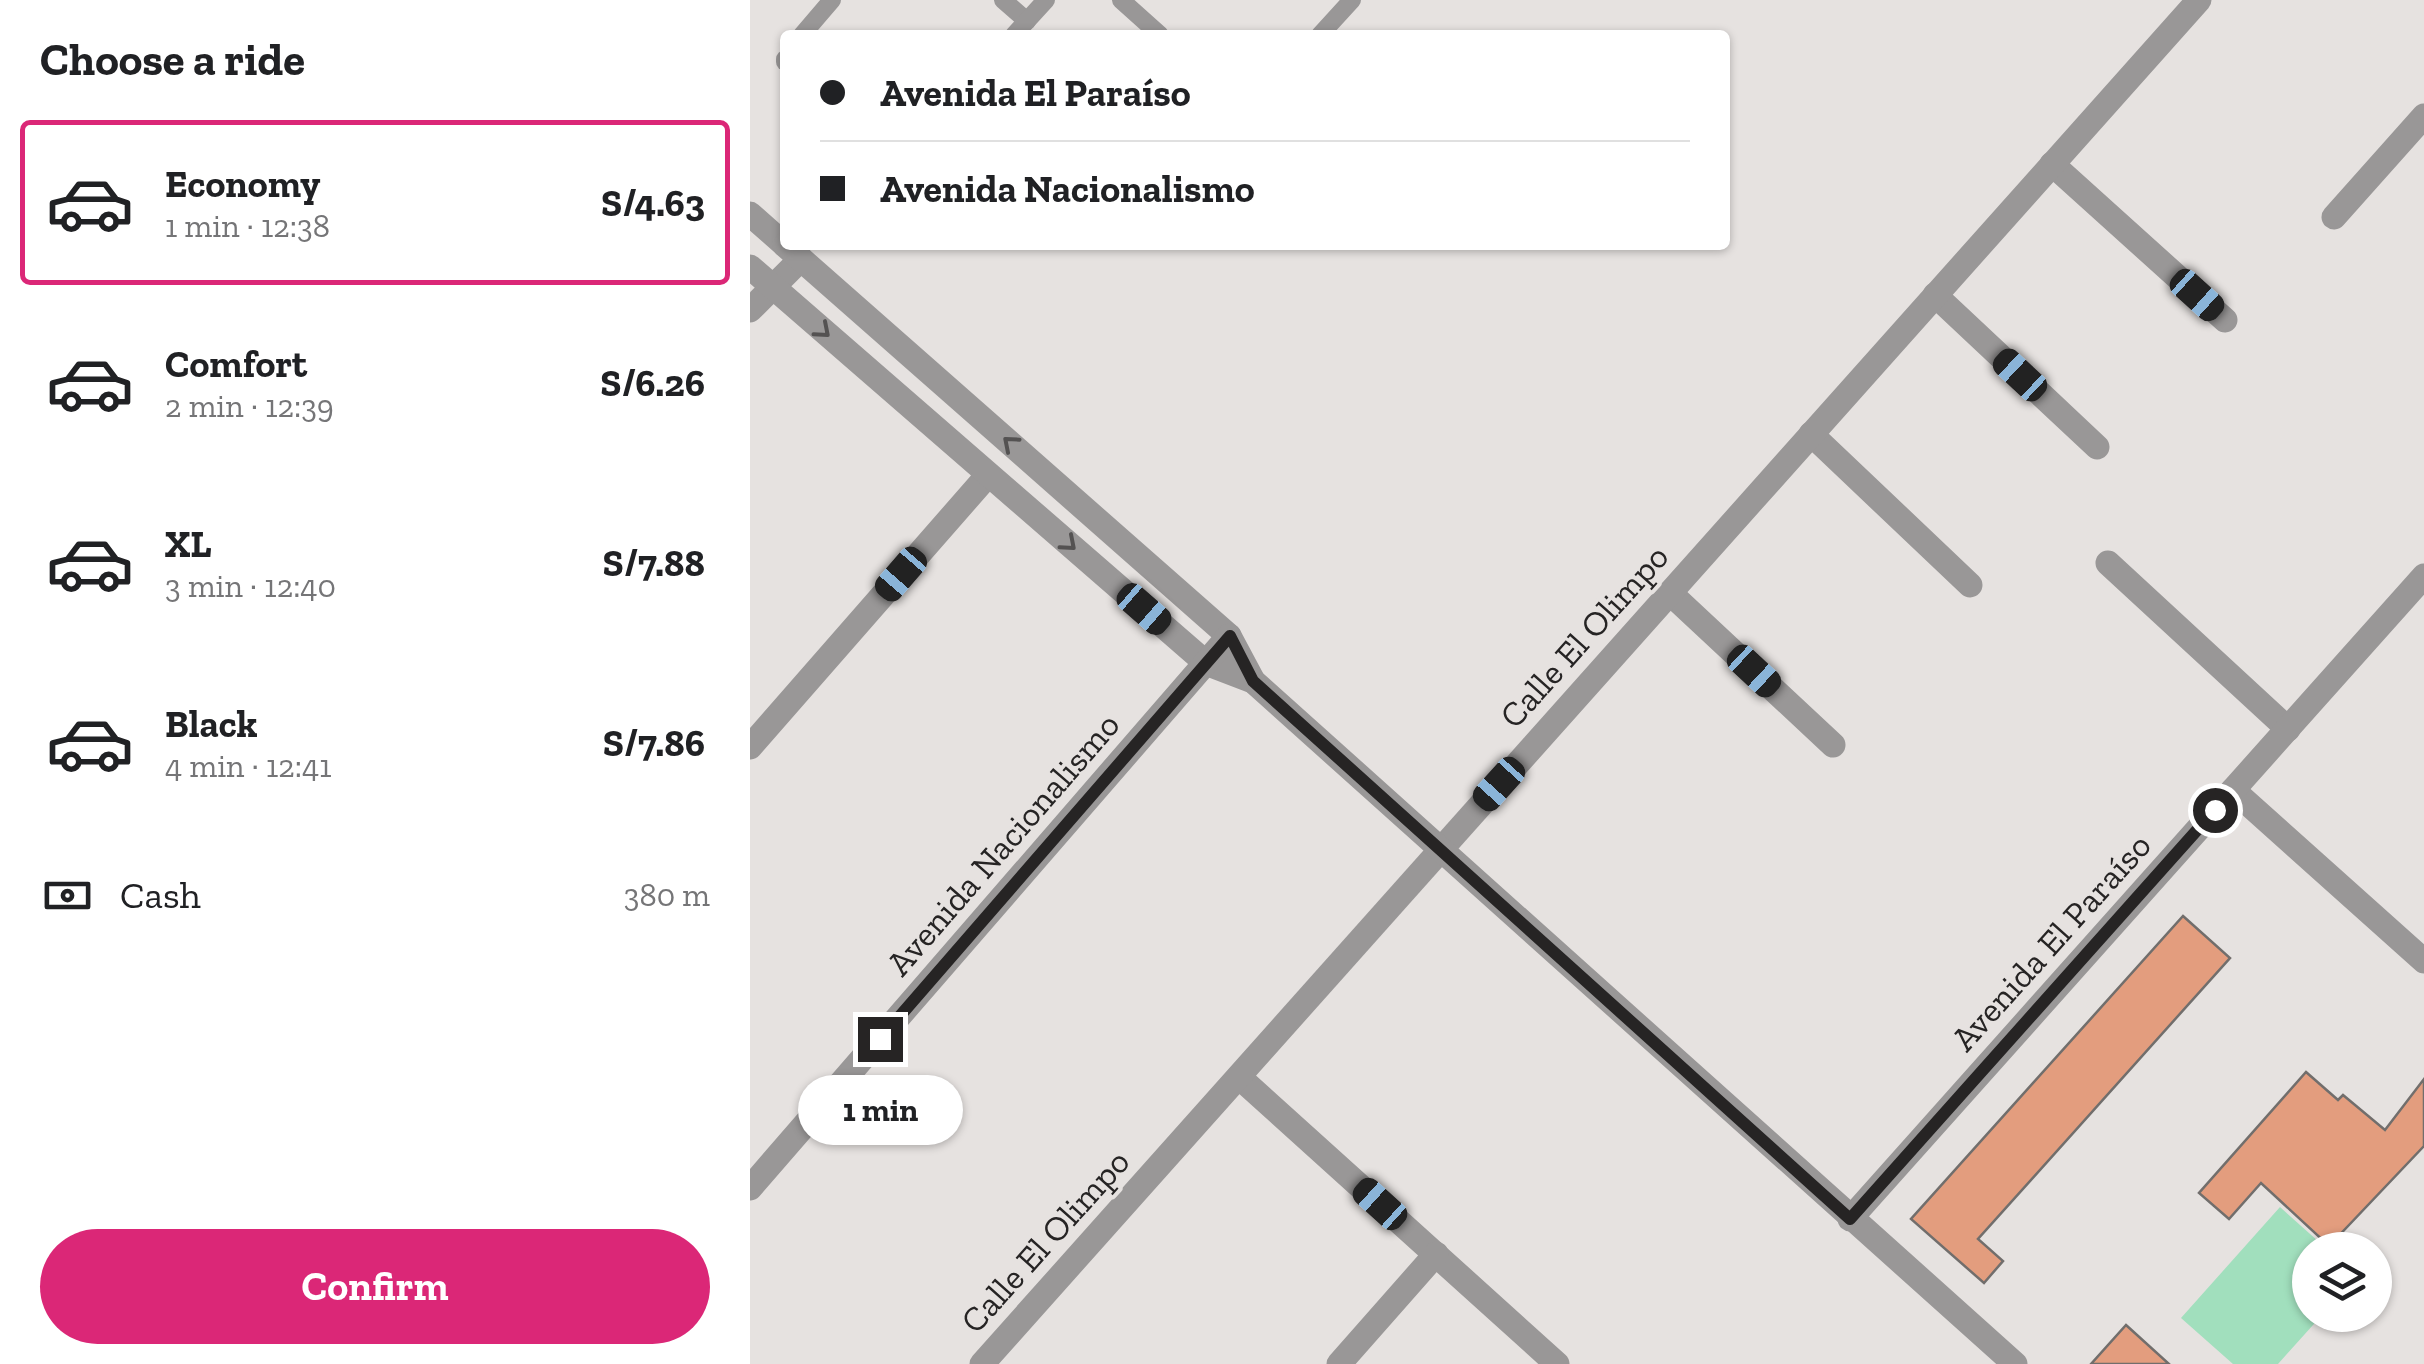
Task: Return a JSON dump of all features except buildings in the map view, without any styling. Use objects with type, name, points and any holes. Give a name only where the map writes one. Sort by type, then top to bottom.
[{"type":"street","name":"Calle El Olimpo","points":[[982,1364],[2199,0]]},
{"type":"street","points":[[2334,217],[2424,116]]},
{"type":"street","points":[[2052,164],[2225,320]]},
{"type":"street","points":[[750,214],[780,235]]},
{"type":"street","points":[[750,310],[797,250]]},
{"type":"street","points":[[800,250],[1230,636],[1253,681],[2016,1364]]},
{"type":"street","points":[[750,266],[1206,663],[1253,681]]},
{"type":"street","points":[[1935,295],[2097,447]]},
{"type":"street","points":[[1811,434],[1970,585]]},
{"type":"street","points":[[750,746],[988,475]]},
{"type":"street","points":[[2108,562],[2288,729]]},
{"type":"street","name":"Avenida El Paraíso","points":[[1850,1219],[2424,576]]},
{"type":"street","points":[[1670,593],[1834,745]]},
{"type":"street","name":"Avenida Nacionalismo","points":[[750,1188],[1230,636]]},
{"type":"street","points":[[2233,790],[2424,960]]},
{"type":"street","points":[[1238,1077],[1557,1364]]},
{"type":"street","points":[[1339,1364],[1436,1254]]},
{"type":"lane","points":[[806,30],[832,0]]},
{"type":"lane","points":[[1003,0],[1020,28],[1046,0]]},
{"type":"lane","points":[[1121,0],[1154,30]]},
{"type":"lane","points":[[1325,30],[1352,0]]},
{"type":"green space","points":[[2280,1207],[2308,1232],[2292,1232],[2292,1332],[2307,1332],[2278,1364],[2233,1364],[2181,1318]]},
{"type":"route","points":[[880,1039],[1230,636],[1253,681],[1850,1219],[2215,810]]}]
